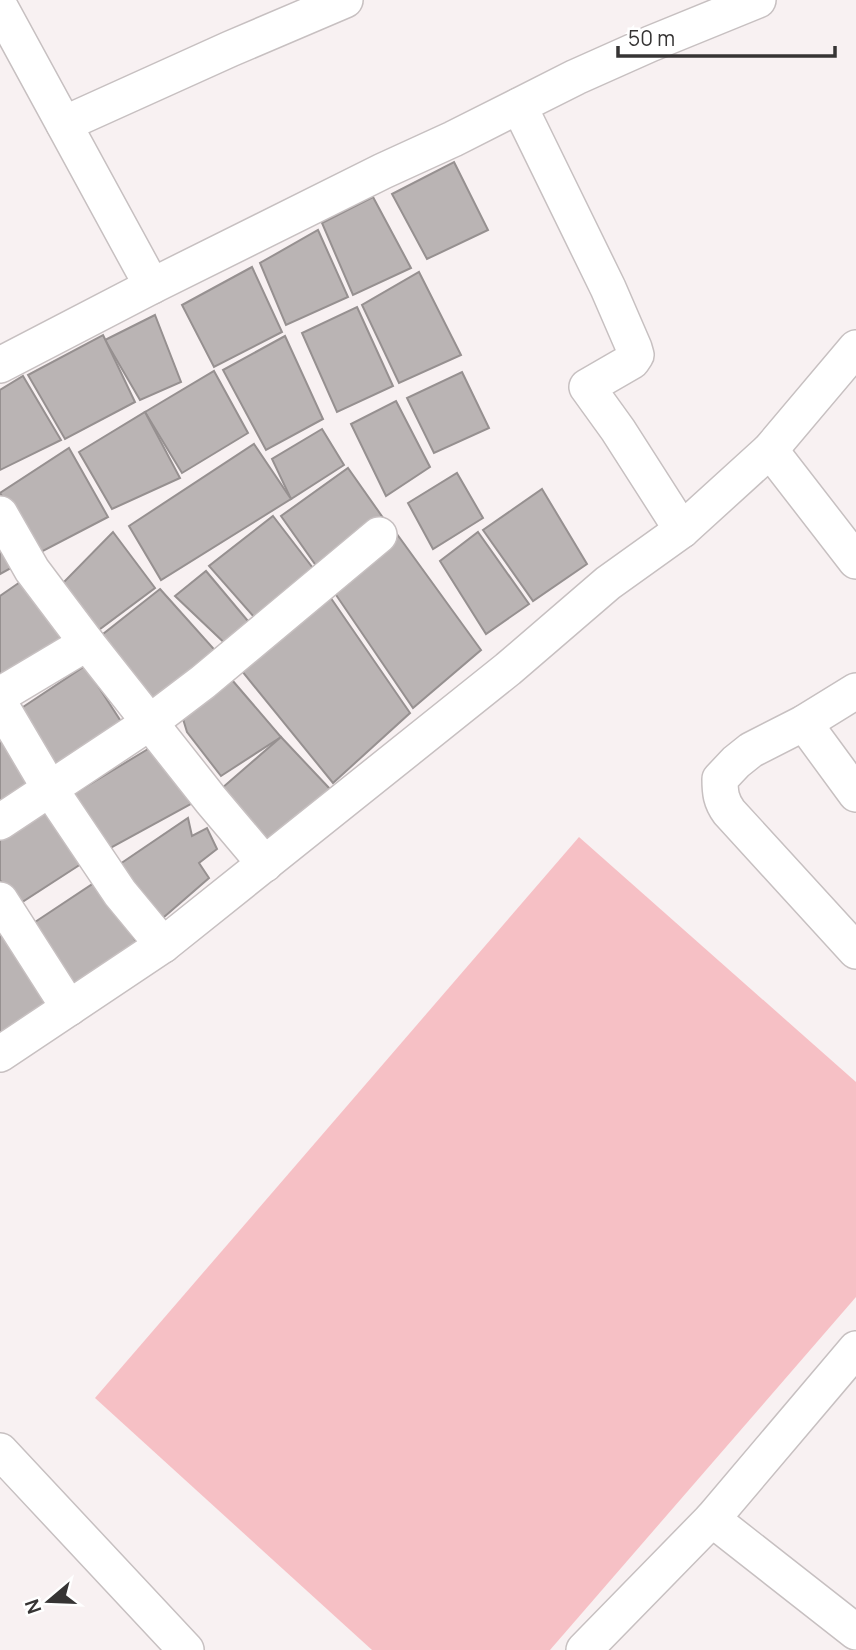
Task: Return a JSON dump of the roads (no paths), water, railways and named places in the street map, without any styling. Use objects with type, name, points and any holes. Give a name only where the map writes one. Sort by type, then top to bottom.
[{"type":"street","points":[[64,124],[345,0]]},
{"type":"street","points":[[2,359],[576,77],[758,0]]},
{"type":"street","points":[[0,7],[152,286]]},
{"type":"street","points":[[519,107],[608,288],[636,355],[632,361],[587,387],[618,430],[681,530]]},
{"type":"street","points":[[0,1054],[163,945],[508,669],[608,583],[681,530],[770,450],[856,348]]},
{"type":"street","points":[[770,450],[856,561]]},
{"type":"street","points":[[0,514],[32,570],[87,643],[265,864]]},
{"type":"street","points":[[0,822],[149,723],[203,682],[379,535]]},
{"type":"street","points":[[0,695],[87,643]]},
{"type":"street","points":[[856,691],[804,723],[751,750],[720,779],[720,793],[729,813],[856,951]]},
{"type":"street","points":[[0,704],[50,789],[120,893],[163,945]]},
{"type":"street","points":[[804,723],[856,794]]},
{"type":"street","points":[[0,900],[69,1008]]},
{"type":"street","points":[[584,1650],[712,1519],[856,1349]]},
{"type":"street","points":[[0,1451],[187,1650]]},
{"type":"street","points":[[712,1519],[852,1620]]}]
